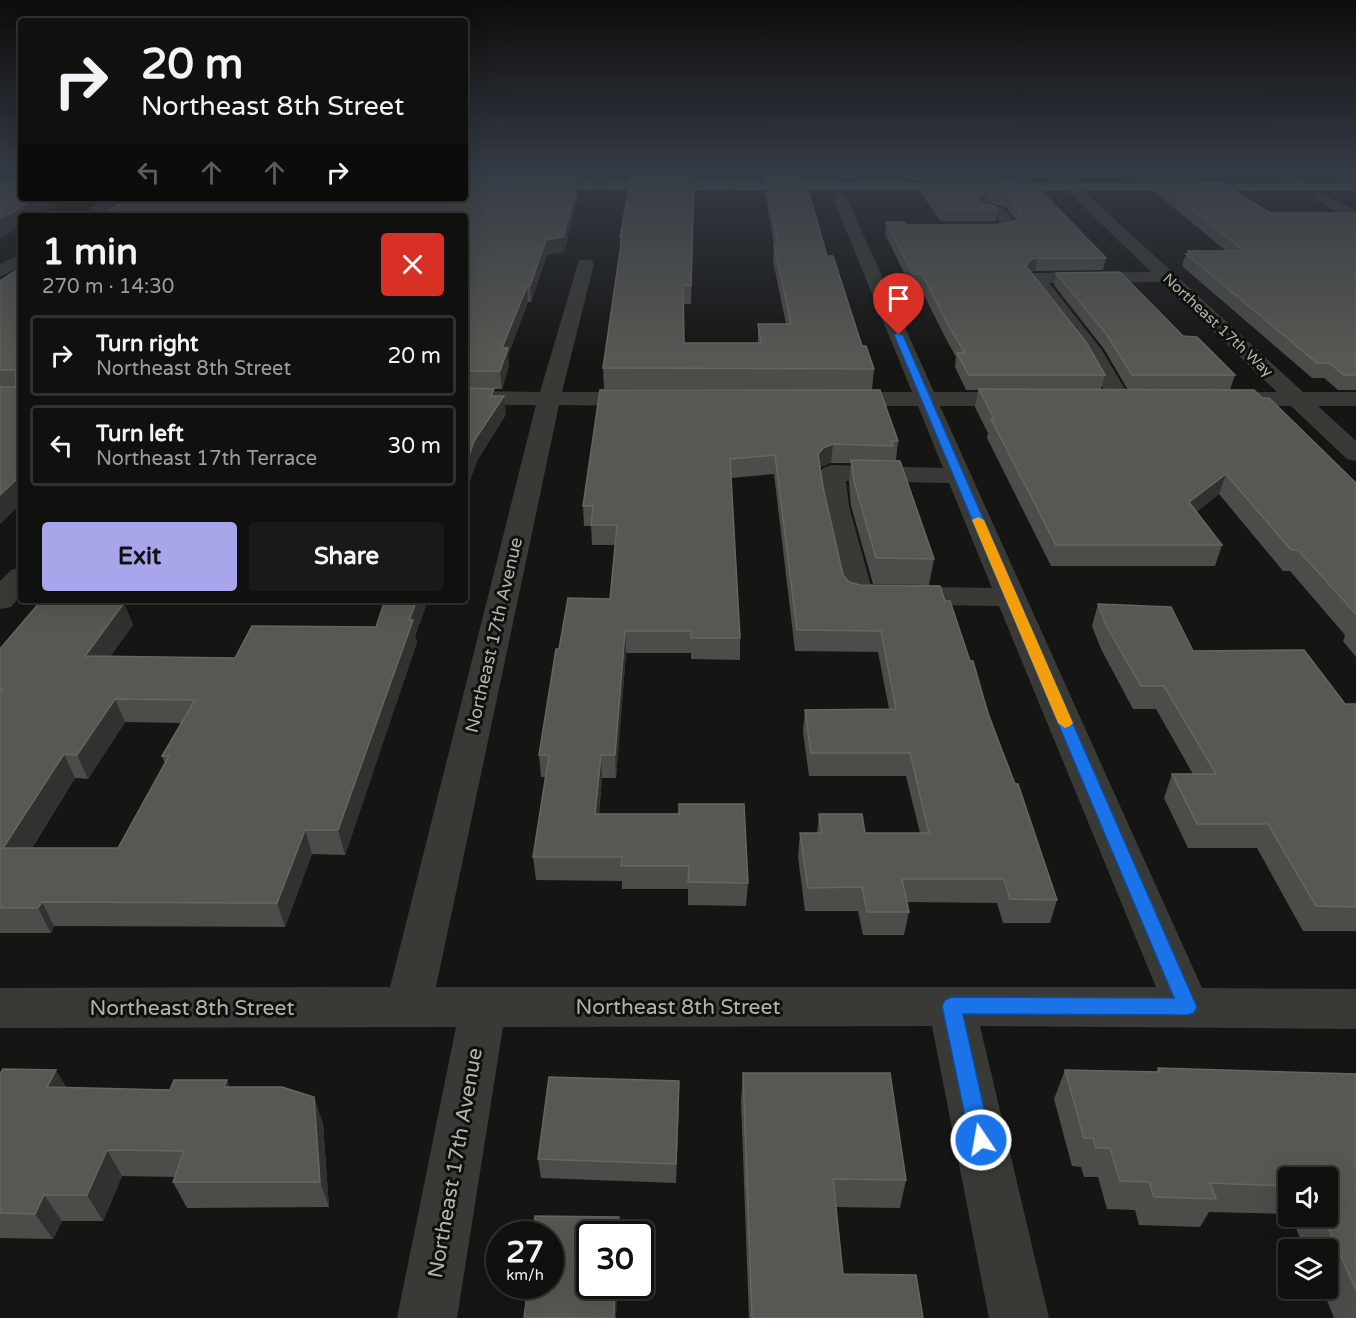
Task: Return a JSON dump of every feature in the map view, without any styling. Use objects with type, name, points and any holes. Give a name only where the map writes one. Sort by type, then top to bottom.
[{"type":"street","points":[[861,233],[926,399],[1187,1007]]},
{"type":"street","name":"Northeast 17th Way","points":[[1119,233],[1356,454]]},
{"type":"street","points":[[0,272],[18,261]]},
{"type":"street","name":"Northeast 17th Avenue","points":[[408,1007],[549,398],[585,264]]},
{"type":"street","points":[[1120,399],[1095,354],[1035,278],[1167,277]]},
{"type":"street","points":[[468,398],[667,399]]},
{"type":"street","points":[[820,399],[1040,399]]},
{"type":"street","points":[[1097,399],[1143,399]]},
{"type":"street","points":[[1201,399],[1356,399]]},
{"type":"street","points":[[959,475],[907,476],[832,473],[836,506],[858,595],[1011,597]]},
{"type":"street","points":[[0,600],[18,579]]},
{"type":"street","points":[[952,1006],[1019,1318]]},
{"type":"street","name":"Northeast 8th Street","points":[[0,1008],[952,1006],[1356,1009]]},
{"type":"street","name":"Northeast 17th Avenue","points":[[427,1318],[483,1008]]},
{"type":"building","points":[[468,233],[564,233],[563,237],[546,240],[530,286],[527,286],[502,348],[508,348],[500,371],[468,371]]},
{"type":"building","points":[[621,233],[692,233],[691,286],[683,285],[684,343],[761,343],[758,324],[791,324],[774,244],[778,244],[776,233],[820,233],[827,256],[833,256],[862,346],[866,346],[874,369],[603,368],[622,237],[620,237]]},
{"type":"building","points":[[891,233],[1081,233],[1106,258],[1037,258],[1030,260],[1026,266],[1086,342],[1105,375],[969,375],[957,353],[965,353],[922,274],[913,274]]},
{"type":"building","points":[[1221,233],[1356,233],[1356,375],[1344,375],[1329,363],[1317,363],[1186,254],[1191,254],[1188,251],[1244,251]]},
{"type":"building","points":[[18,269],[18,478],[0,495],[0,387],[16,387],[16,370],[0,370],[0,281]]},
{"type":"building","points":[[1120,272],[1183,336],[1197,337],[1235,375],[1132,375],[1107,335],[1056,273]]},
{"type":"building","points":[[468,388],[494,389],[491,396],[504,396],[474,441],[468,458]]},
{"type":"building","points":[[979,389],[1254,390],[1262,398],[1269,398],[1356,483],[1356,614],[1298,550],[1291,550],[1226,474],[1189,502],[1222,545],[1056,545],[991,419],[994,419]]},
{"type":"building","points":[[600,390],[880,390],[898,441],[891,441],[893,446],[833,444],[823,448],[818,454],[843,575],[849,582],[860,585],[940,586],[945,601],[950,601],[970,661],[973,661],[989,717],[1015,784],[1018,784],[1057,900],[1010,899],[1004,879],[902,879],[909,912],[867,912],[862,887],[808,888],[800,833],[822,833],[819,814],[862,814],[865,833],[929,833],[910,753],[811,753],[805,710],[896,709],[881,631],[797,630],[775,455],[730,459],[740,638],[691,638],[691,631],[625,631],[615,755],[601,755],[595,814],[679,814],[679,804],[744,804],[748,883],[688,882],[689,866],[621,866],[622,857],[533,857],[549,755],[539,755],[556,649],[559,649],[568,598],[610,599],[617,525],[591,525],[593,506],[583,506]]},
{"type":"building","points":[[851,460],[900,461],[934,559],[876,558],[854,481]]},
{"type":"building","points":[[39,603],[124,603],[85,656],[235,658],[252,626],[376,627],[384,603],[416,603],[409,620],[413,620],[338,830],[305,830],[277,903],[42,902],[38,908],[0,908],[0,692],[3,689],[0,689],[0,649]],"holes":[[[115,699],[195,700],[162,756],[169,756],[118,848],[3,848],[64,754],[77,755]]]},
{"type":"building","points":[[1098,604],[1171,607],[1193,651],[1304,650],[1345,704],[1356,704],[1356,907],[1316,906],[1268,824],[1197,824],[1172,774],[1216,774],[1164,686],[1141,686],[1107,627]]},
{"type":"building","points":[[1158,1068],[1356,1074],[1356,1290],[1338,1250],[1338,1239],[1333,1239],[1328,1227],[1338,1227],[1338,1167],[1278,1167],[1278,1186],[1210,1183],[1216,1199],[1154,1197],[1149,1182],[1120,1181],[1110,1148],[1096,1148],[1093,1138],[1084,1138],[1065,1070],[1160,1072]]},
{"type":"building","points":[[3,1069],[56,1070],[47,1087],[170,1090],[174,1080],[227,1080],[224,1087],[282,1087],[314,1097],[320,1182],[173,1182],[184,1151],[107,1150],[87,1195],[44,1195],[35,1214],[0,1213],[0,1074]]},
{"type":"building","points":[[743,1073],[890,1073],[906,1180],[833,1179],[843,1274],[916,1275],[923,1318],[752,1318]]},
{"type":"building","points":[[549,1077],[679,1081],[676,1164],[538,1159]]},
{"type":"building","points":[[535,1216],[619,1217],[619,1221],[576,1221],[576,1299],[615,1299],[614,1318],[524,1318],[526,1299],[564,1299],[564,1221],[534,1221]]},
{"type":"slow traffic","points":[[978,520],[1065,723]]},
{"type":"route","points":[[899,335],[1187,1007],[952,1006],[981,1140]]}]
